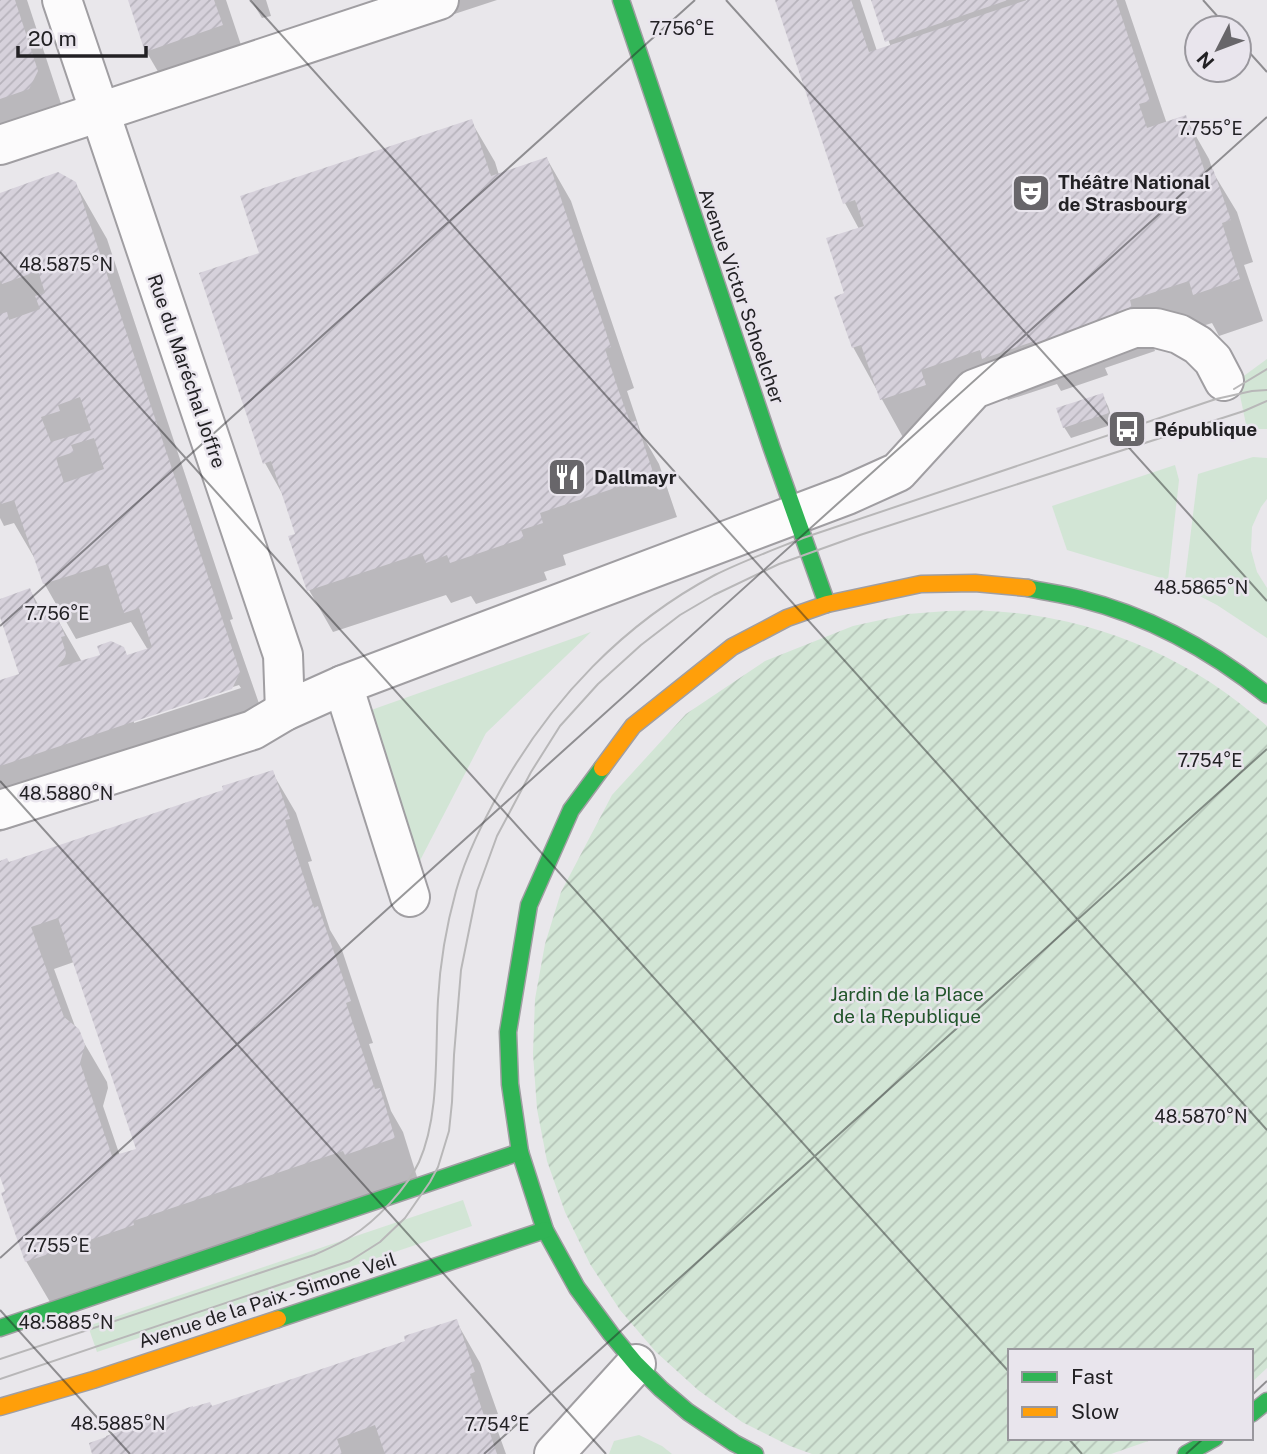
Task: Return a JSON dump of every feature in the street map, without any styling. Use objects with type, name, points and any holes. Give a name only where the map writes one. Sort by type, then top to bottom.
[{"type":"street","name":"Rue du Maréchal Joffre","points":[[62,0],[283,655],[269,720]]},
{"type":"street","points":[[0,145],[439,0]]},
{"type":"street","name":"Avenue Victor Schoelcher","points":[[621,0],[794,514],[827,604]]},
{"type":"street","points":[[0,810],[269,720],[343,685],[847,495],[898,472],[974,388],[1134,328],[1156,327],[1179,334],[1198,345],[1213,360],[1224,381]]},
{"type":"street","points":[[755,1454],[688,1412],[636,1364],[611,1335],[578,1288],[545,1230],[520,1152],[510,1084],[508,1032],[529,905],[571,810],[633,726],[732,647],[788,618],[827,604],[921,584],[975,583],[1023,587],[1082,599],[1135,616],[1188,640],[1236,670],[1267,695]]},
{"type":"street","points":[[343,685],[410,897]]},
{"type":"street","points":[[0,1328],[520,1152]]},
{"type":"street","name":"Avenue de la Paix - Simone Veil","points":[[0,1408],[93,1380],[545,1230]]},
{"type":"street","points":[[554,1454],[636,1364]]},
{"type":"street","points":[[1186,1454],[1211,1440]]},
{"type":"green space","points":[[1267,359],[1267,429],[1247,429],[1237,381]]},
{"type":"green space","points":[[1253,457],[1267,458],[1267,499],[1252,527],[1251,550],[1257,572],[1267,588],[1267,638],[1217,605],[1184,588],[1198,474]]},
{"type":"green space","points":[[1175,465],[1179,480],[1168,580],[1067,550],[1052,506]]},
{"type":"green space","name":"Jardin de la Place de la Republique","points":[[984,611],[1066,621],[1102,631],[1138,644],[1206,680],[1267,726],[1267,1368],[1253,1381],[1253,1349],[1008,1349],[1008,1440],[1151,1440],[1111,1454],[812,1454],[742,1422],[698,1390],[656,1352],[620,1310],[590,1264],[565,1212],[547,1161],[537,1109],[533,1054],[535,999],[545,944],[561,892],[612,795],[686,714],[765,661],[853,626],[908,614]]},
{"type":"green space","points":[[591,632],[486,733],[412,876],[360,714]]},
{"type":"green space","points":[[463,1200],[472,1226],[97,1352],[88,1326]]},
{"type":"green space","points":[[639,1435],[672,1454],[609,1454],[614,1441]]},
{"type":"building","points":[[0,0],[15,0],[38,71],[29,89],[0,99]]},
{"type":"building","points":[[128,0],[214,0],[223,25],[145,52]]},
{"type":"building","name":"Théâtre National de Strasbourg","points":[[775,0],[851,0],[869,52],[1027,0],[1116,0],[1150,101],[1139,104],[1147,128],[1186,115],[1205,172],[1213,169],[1231,220],[1222,223],[1240,279],[1193,295],[1189,281],[1130,300],[1132,309],[1082,326],[1085,333],[1035,350],[1032,342],[982,359],[980,350],[921,370],[926,385],[880,400],[861,345],[852,348],[834,297],[844,293],[826,238],[864,226],[855,200],[843,204]]},
{"type":"building","points":[[871,0],[1008,0],[885,42]]},
{"type":"building","points":[[472,119],[491,176],[547,157],[611,347],[605,349],[618,389],[630,422],[636,421],[654,475],[540,513],[543,523],[521,530],[524,538],[450,563],[447,555],[426,563],[422,553],[307,591],[288,536],[295,534],[271,461],[263,464],[199,273],[259,253],[240,196]]},
{"type":"building","points":[[58,172],[76,182],[240,672],[232,689],[0,766],[0,680],[19,674],[0,617],[0,599],[30,588],[40,617],[51,614],[57,616],[65,636],[61,637],[66,653],[59,667],[100,655],[97,646],[111,641],[124,647],[127,655],[152,647],[139,608],[124,613],[108,564],[43,584],[14,500],[1,504],[0,314],[7,312],[9,320],[40,309],[35,296],[45,293],[38,271],[2,284],[0,280],[0,193]],"holes":[[[80,397],[91,430],[51,442],[41,417],[60,411],[58,405]],[[94,438],[104,469],[64,483],[56,458],[74,452],[71,445]]]},
{"type":"building","points":[[1103,393],[1109,413],[1063,428],[1056,408]]},
{"type":"building","points":[[273,770],[290,819],[285,820],[314,908],[318,906],[351,1001],[346,1003],[375,1089],[380,1088],[395,1138],[345,1155],[343,1151],[133,1221],[134,1225],[25,1262],[1,1193],[5,1191],[0,1177],[0,861],[7,858],[9,862],[223,790],[222,786]],"holes":[[[58,918],[136,1149],[112,1156],[80,1063],[85,1045],[83,1039],[79,1029],[64,1017],[31,927]]]},
{"type":"building","points":[[457,1319],[475,1372],[470,1374],[497,1454],[385,1454],[375,1425],[337,1439],[342,1454],[92,1454],[89,1443],[106,1436],[193,1406],[210,1402],[212,1406],[405,1341],[404,1336]]},
{"type":"tram line","points":[[1234,389],[1267,369]]},
{"type":"tram line","points":[[0,1359],[314,1255],[352,1236],[390,1203],[414,1172],[426,1144],[435,1082],[439,986],[444,945],[456,891],[476,839],[501,789],[543,725],[593,667],[620,640],[650,616],[715,575],[803,538],[1216,399],[1267,390]]},
{"type":"tram line","points":[[0,1379],[350,1261],[380,1242],[405,1218],[438,1167],[449,1131],[461,970],[477,891],[497,836],[531,772],[560,726],[598,684],[641,645],[680,615],[714,595],[779,564],[860,535],[1244,411],[1267,401]]},
{"type":"traffic: fast","points":[[621,0],[827,604]]},
{"type":"traffic: fast","points":[[1028,588],[1106,606],[1155,625],[1202,650],[1267,695]]},
{"type":"traffic: fast","points":[[602,768],[571,810],[529,905],[508,1032],[510,1084],[520,1152],[545,1230],[577,1288],[611,1334],[636,1364],[688,1412],[755,1454]]},
{"type":"traffic: fast","points":[[0,1328],[520,1152]]},
{"type":"traffic: fast","points":[[278,1319],[545,1230]]},
{"type":"traffic: fast","points":[[1253,1412],[1267,1401]]},
{"type":"traffic: fast","points":[[1186,1454],[1211,1440]]},
{"type":"traffic: slow","points":[[602,768],[633,726],[732,647],[787,618],[827,604],[921,584],[975,583],[1028,588]]},
{"type":"traffic: slow","points":[[0,1407],[93,1380],[278,1319]]},
{"type":"place","name":"Théâtre National de Strasbourg","points":[[1031,193]]},
{"type":"place","name":"République","points":[[1127,429]]},
{"type":"place","name":"Dallmayr","points":[[567,477]]}]
